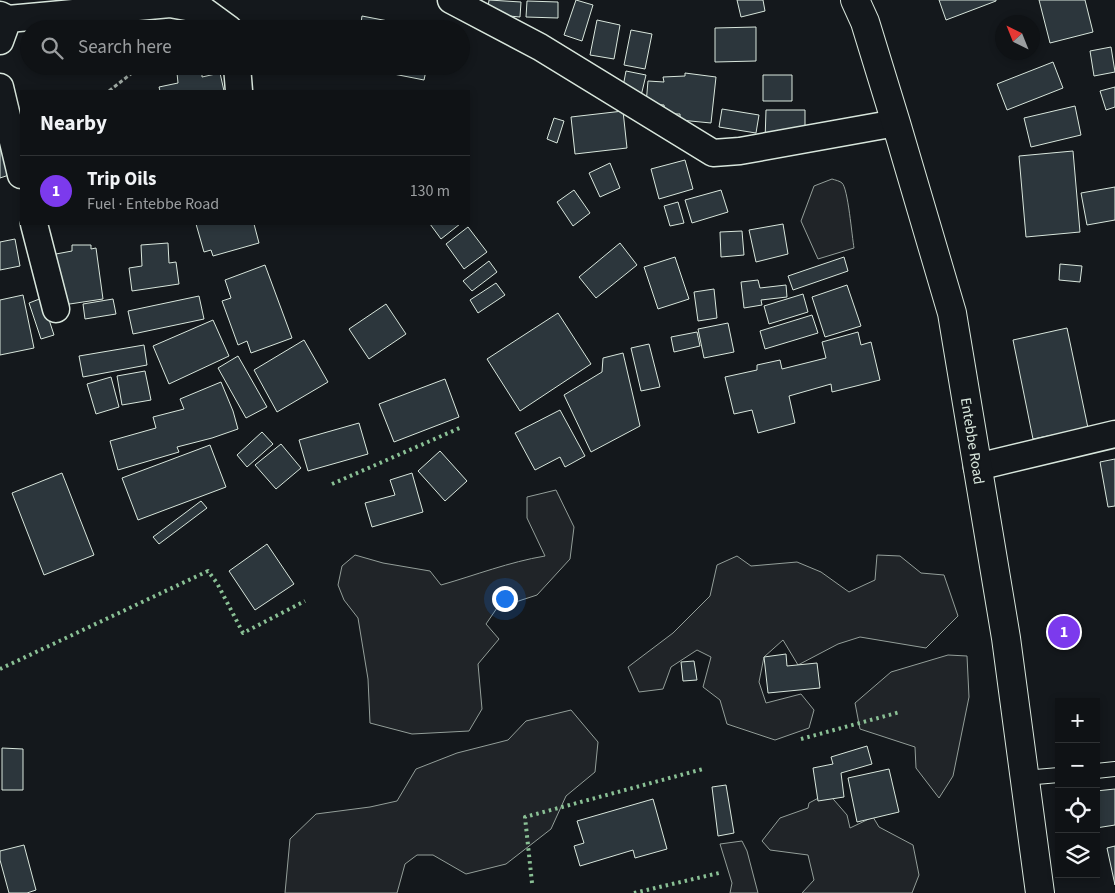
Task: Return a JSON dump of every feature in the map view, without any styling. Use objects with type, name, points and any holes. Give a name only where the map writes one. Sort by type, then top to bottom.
[{"type":"main road","name":"Entebbe Road","points":[[855,0],[864,22],[896,123],[952,313],[976,467],[1006,638],[1040,893]]},
{"type":"street","points":[[451,0],[540,47],[713,153],[740,151],[896,123]]},
{"type":"street","points":[[43,20],[170,4],[213,5],[223,20]]},
{"type":"street","points":[[3,25],[20,23]]},
{"type":"street","points":[[238,75],[239,90]]},
{"type":"street","points":[[0,86],[20,171]]},
{"type":"street","points":[[34,225],[56,309]]},
{"type":"street","points":[[976,467],[1115,434]]},
{"type":"lane","points":[[1100,771],[1115,769]]},
{"type":"lane","points":[[1024,778],[1055,775]]},
{"type":"path","points":[[110,90],[129,75]]},
{"type":"shaded area","points":[[832,179],[841,182],[844,187],[854,248],[818,259],[801,221],[814,186]]},
{"type":"shaded area","points":[[556,490],[574,527],[570,559],[537,595],[497,608],[486,624],[499,639],[478,664],[482,709],[469,731],[412,734],[370,723],[368,679],[358,618],[344,600],[338,585],[342,566],[355,555],[383,563],[430,571],[441,585],[506,565],[545,556],[527,518],[527,497]]},
{"type":"shaded area","points":[[877,555],[900,556],[921,573],[944,575],[958,616],[926,648],[860,637],[838,644],[798,665],[783,640],[764,657],[759,682],[766,703],[801,694],[814,710],[809,728],[775,740],[727,724],[720,700],[703,687],[711,657],[697,650],[671,667],[663,689],[639,692],[628,667],[673,633],[710,596],[717,565],[737,556],[751,566],[797,562],[821,572],[849,592],[875,580]]},
{"type":"shaded area","points":[[948,655],[967,656],[969,697],[953,776],[939,798],[916,768],[915,747],[860,729],[855,703],[891,672]]},
{"type":"shaded area","points":[[571,710],[598,742],[595,772],[566,796],[551,829],[506,864],[466,874],[433,855],[417,855],[405,864],[397,893],[285,893],[290,839],[316,814],[370,807],[397,801],[416,769],[457,753],[508,740],[526,721]]},
{"type":"shaded area","points":[[828,793],[847,815],[850,828],[873,817],[879,827],[913,845],[919,875],[912,893],[802,893],[814,880],[808,855],[770,850],[762,841],[780,818],[808,808],[809,803]]},
{"type":"shaded area","points":[[742,841],[747,851],[758,893],[730,893],[732,883],[720,844]]},
{"type":"building","points":[[489,0],[521,2],[520,17],[487,14]]},
{"type":"building","points":[[576,0],[593,5],[582,41],[564,35]]},
{"type":"building","points":[[737,0],[763,0],[765,11],[741,17]]},
{"type":"building","points":[[939,0],[996,0],[996,1],[946,20]]},
{"type":"building","points":[[1039,0],[1085,0],[1093,32],[1050,43]]},
{"type":"building","points":[[527,1],[558,2],[558,18],[526,17]]},
{"type":"building","points":[[362,16],[383,20],[361,20]]},
{"type":"building","points":[[597,20],[620,25],[614,59],[590,55]]},
{"type":"building","points":[[756,27],[756,61],[715,62],[715,28]]},
{"type":"building","points":[[631,30],[652,34],[645,69],[624,65]]},
{"type":"building","points":[[1111,47],[1115,72],[1094,76],[1090,51]]},
{"type":"building","points":[[1053,62],[1063,88],[1007,110],[997,84]]},
{"type":"building","points":[[626,71],[646,75],[641,96],[622,92]]},
{"type":"building","points":[[685,73],[716,77],[711,123],[680,120],[680,114],[665,114],[664,105],[646,104],[648,81],[664,82],[663,77],[685,76]]},
{"type":"building","points":[[177,75],[202,75],[202,77],[220,75],[224,90],[160,90],[159,87],[178,83]]},
{"type":"building","points":[[399,75],[425,75],[424,80]]},
{"type":"building","points":[[763,75],[792,75],[792,101],[763,101]]},
{"type":"building","points":[[1115,87],[1115,107],[1106,110],[1100,91]]},
{"type":"building","points":[[1075,106],[1081,135],[1031,147],[1024,118]]},
{"type":"building","points":[[722,109],[759,115],[756,133],[719,127]]},
{"type":"building","points":[[766,110],[805,110],[805,141],[765,141]]},
{"type":"building","points":[[623,111],[627,148],[575,154],[571,117]]},
{"type":"building","points":[[554,118],[564,121],[557,143],[547,139]]},
{"type":"building","points":[[0,135],[12,174],[0,178]]},
{"type":"building","points":[[1073,151],[1080,232],[1026,237],[1019,156]]},
{"type":"building","points":[[685,160],[693,189],[659,199],[651,169]]},
{"type":"building","points":[[610,163],[620,188],[600,197],[589,173]]},
{"type":"building","points":[[1115,187],[1115,220],[1087,225],[1081,193]]},
{"type":"building","points":[[574,190],[590,213],[573,226],[557,202]]},
{"type":"building","points":[[721,190],[728,212],[692,223],[685,200]]},
{"type":"building","points":[[678,202],[684,223],[670,226],[664,206]]},
{"type":"building","points":[[783,224],[788,254],[756,262],[749,230]]},
{"type":"building","points":[[196,225],[254,225],[259,243],[213,256],[211,250],[204,252]]},
{"type":"building","points":[[431,225],[459,225],[441,239]]},
{"type":"building","points":[[468,227],[487,252],[464,269],[446,244]]},
{"type":"building","points":[[742,231],[744,255],[721,257],[720,232]]},
{"type":"building","points":[[15,239],[20,266],[0,270],[0,242]]},
{"type":"building","points":[[168,243],[169,263],[176,262],[179,284],[132,291],[129,268],[142,266],[141,245]]},
{"type":"building","points":[[620,243],[637,265],[596,298],[579,277]]},
{"type":"building","points":[[72,245],[91,245],[91,249],[96,248],[103,299],[63,305],[56,254],[72,251]]},
{"type":"building","points":[[675,257],[689,299],[658,309],[644,267]]},
{"type":"building","points":[[844,257],[848,271],[793,290],[788,276]]},
{"type":"building","points":[[489,261],[497,272],[472,291],[463,281]]},
{"type":"building","points":[[1060,264],[1082,266],[1080,282],[1059,280]]},
{"type":"building","points":[[265,265],[292,338],[251,353],[247,341],[238,345],[222,301],[231,298],[225,280]]},
{"type":"building","points":[[758,280],[760,288],[786,285],[787,297],[761,300],[762,305],[744,308],[741,282]]},
{"type":"building","points":[[496,283],[505,295],[478,313],[470,300]]},
{"type":"building","points":[[847,285],[861,326],[825,337],[812,297]]},
{"type":"building","points":[[714,289],[717,318],[698,321],[694,292]]},
{"type":"building","points":[[803,294],[808,312],[769,324],[764,306]]},
{"type":"building","points":[[23,295],[34,348],[0,355],[0,300]]},
{"type":"building","points":[[199,296],[204,319],[133,334],[128,311]]},
{"type":"building","points":[[42,298],[54,335],[41,339],[29,303]]},
{"type":"building","points":[[113,299],[116,314],[85,319],[83,304]]},
{"type":"building","points":[[386,304],[406,334],[369,359],[349,329]]},
{"type":"building","points":[[558,313],[591,364],[520,411],[487,359]]},
{"type":"building","points":[[812,315],[818,333],[765,349],[760,331]]},
{"type":"building","points":[[213,320],[229,356],[169,384],[153,346]]},
{"type":"building","points":[[728,323],[734,352],[704,358],[698,329]]},
{"type":"building","points":[[1067,328],[1088,428],[1033,439],[1013,340]]},
{"type":"building","points":[[697,332],[700,346],[674,352],[671,337]]},
{"type":"building","points":[[858,332],[861,345],[871,342],[880,380],[832,392],[831,384],[789,396],[795,423],[758,433],[752,410],[734,414],[725,377],[757,370],[757,365],[780,360],[782,369],[826,358],[822,342]]},
{"type":"building","points":[[304,340],[328,382],[277,412],[254,370]]},
{"type":"building","points":[[649,344],[660,387],[641,391],[631,348]]},
{"type":"building","points":[[144,345],[147,365],[83,377],[79,356]]},
{"type":"building","points":[[623,353],[640,426],[591,452],[564,395],[602,372],[603,358]]},
{"type":"building","points":[[238,356],[267,407],[246,418],[218,368]]},
{"type":"building","points":[[145,371],[151,400],[122,405],[117,376]]},
{"type":"building","points":[[111,377],[119,407],[96,414],[87,384]]},
{"type":"building","points":[[445,379],[459,417],[394,442],[379,404]]},
{"type":"building","points":[[221,382],[238,429],[177,447],[179,452],[118,470],[110,441],[156,428],[153,417],[184,409],[180,399]]},
{"type":"building","points":[[560,410],[585,456],[565,467],[560,457],[535,470],[515,433]]},
{"type":"building","points":[[359,423],[368,454],[308,471],[299,440]]},
{"type":"building","points":[[262,432],[273,444],[247,467],[237,455]]},
{"type":"building","points":[[281,444],[301,468],[276,489],[255,465]]},
{"type":"building","points":[[210,445],[226,487],[138,520],[122,478]]},
{"type":"building","points":[[440,451],[467,481],[445,501],[418,471]]},
{"type":"building","points":[[1115,459],[1115,506],[1108,507],[1100,462]]},
{"type":"building","points":[[62,473],[94,555],[44,575],[12,493]]},
{"type":"building","points":[[412,473],[423,512],[372,527],[365,503],[395,495],[390,480]]},
{"type":"building","points":[[201,501],[207,508],[159,544],[153,537]]},
{"type":"building","points":[[267,544],[294,584],[255,610],[229,571]]},
{"type":"building","points":[[786,654],[787,666],[817,663],[820,688],[768,693],[764,657]]},
{"type":"building","points":[[694,661],[697,680],[683,681],[681,662]]},
{"type":"building","points":[[867,746],[872,764],[841,773],[844,797],[818,801],[813,768],[833,764],[831,757]]},
{"type":"building","points":[[2,748],[23,749],[23,790],[2,790]]},
{"type":"building","points":[[889,769],[899,812],[857,822],[848,778]]},
{"type":"building","points":[[726,785],[734,833],[718,836],[712,787]]},
{"type":"building","points":[[1115,789],[1115,825],[1100,827],[1100,791]]},
{"type":"building","points":[[653,799],[667,849],[635,858],[633,850],[580,866],[574,846],[584,843],[577,821]]},
{"type":"building","points":[[24,845],[36,890],[27,893],[9,893],[0,860],[0,851]]},
{"type":"building","points":[[1115,846],[1115,885],[1107,848]]},
{"type":"hedge","points":[[332,484],[462,427]]},
{"type":"hedge","points":[[0,669],[208,571],[217,583],[243,633],[305,601]]},
{"type":"hedge","points":[[801,739],[900,712]]},
{"type":"hedge","points":[[532,883],[525,817],[703,769]]},
{"type":"hedge","points":[[634,893],[719,873]]},
{"type":"place","name":"Trip Oils","points":[[1064,632]]}]
